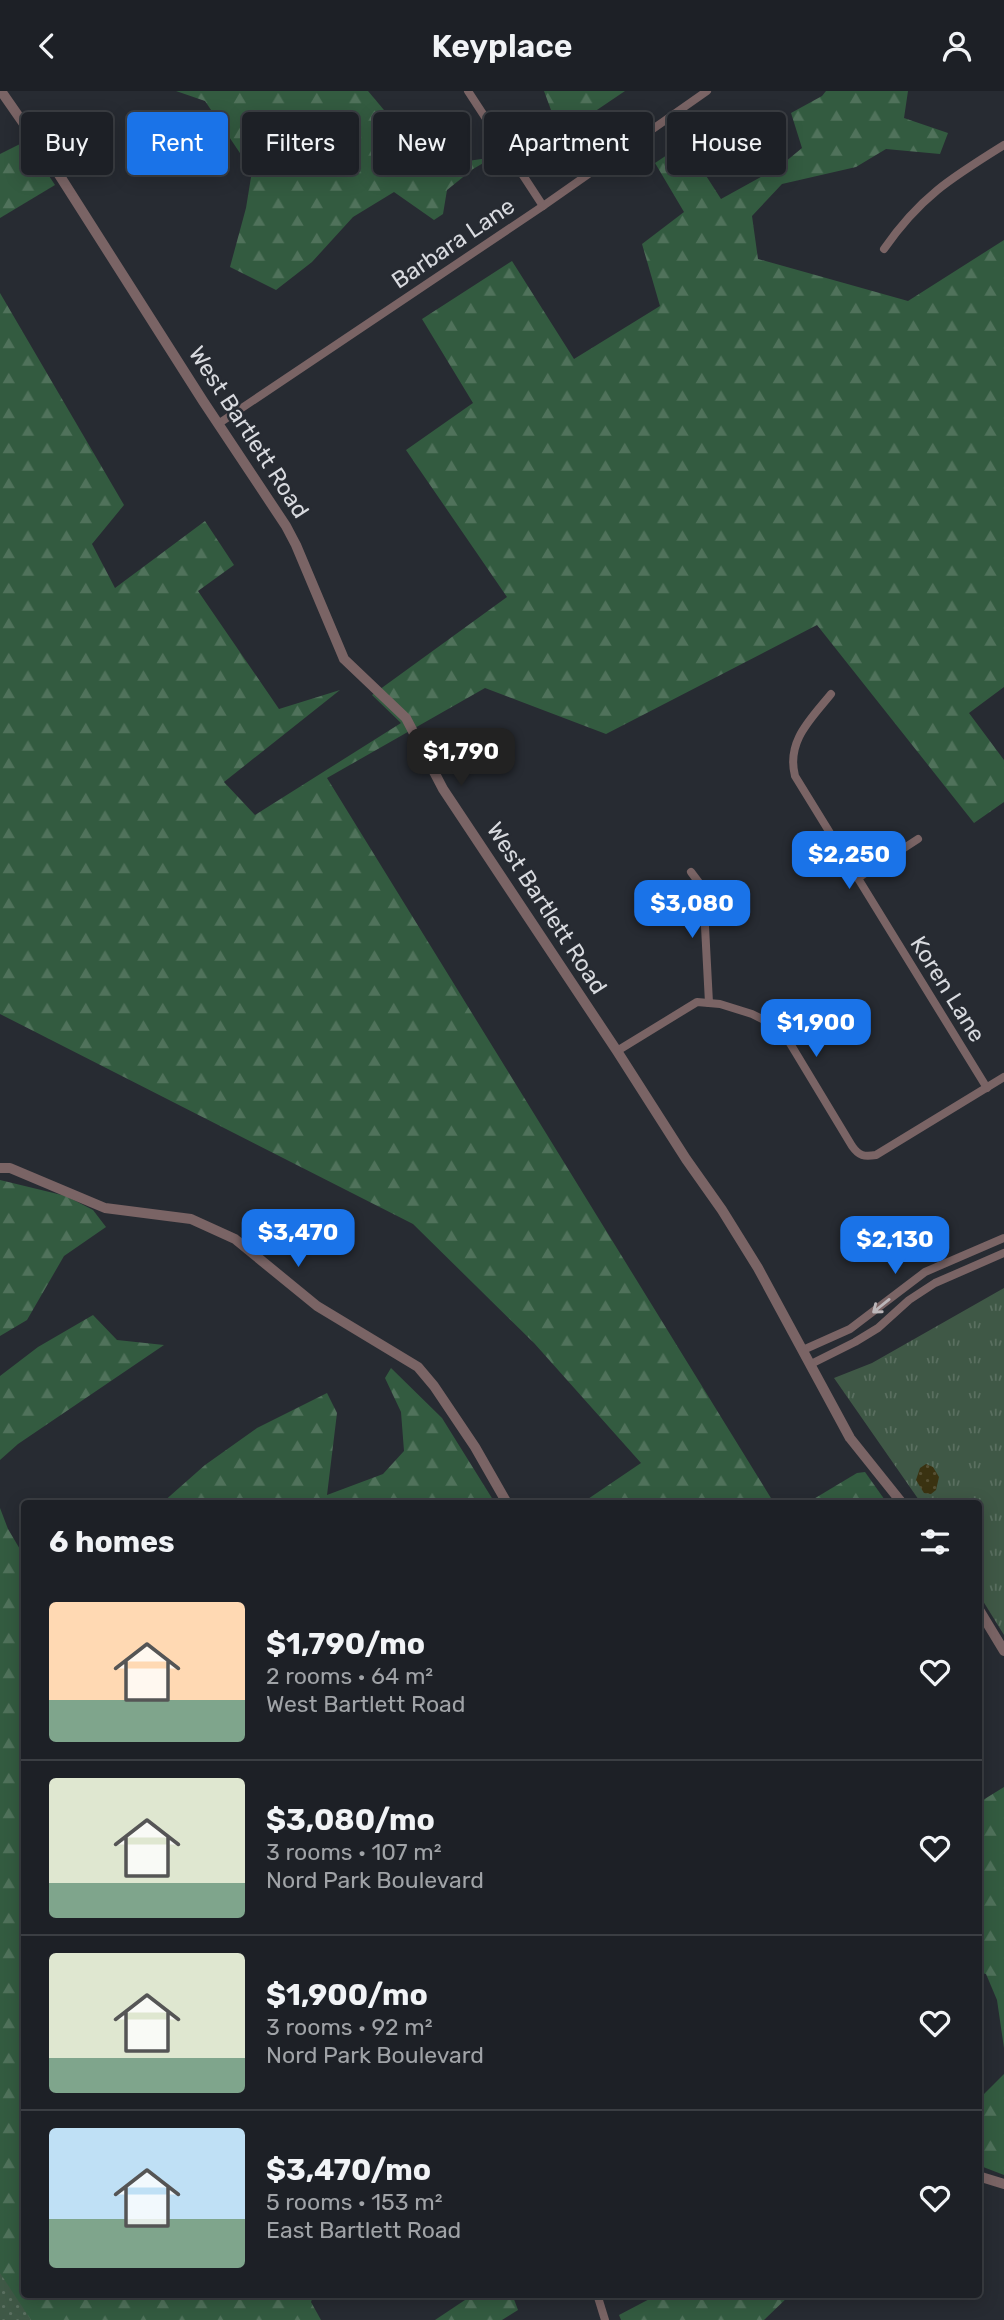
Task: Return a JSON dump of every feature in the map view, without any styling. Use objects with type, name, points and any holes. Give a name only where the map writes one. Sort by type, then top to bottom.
[{"type":"street","name":"West Bartlett Road","points":[[1,91],[58,173],[218,424],[266,494],[296,545],[344,659],[406,718],[443,789],[617,1051],[685,1159],[729,1220],[850,1438],[900,1500]]},
{"type":"street","points":[[468,91],[543,206]]},
{"type":"street","name":"Barbara Lane","points":[[218,424],[543,206],[707,91]]},
{"type":"street","points":[[884,249],[904,220],[930,194],[960,171],[1004,145]]},
{"type":"street","name":"Koren Lane","points":[[831,694],[793,746],[792,767],[795,776],[987,1088]]},
{"type":"street","points":[[858,878],[918,839]]},
{"type":"street","points":[[691,872],[703,888],[709,1003]]},
{"type":"street","points":[[617,1051],[697,1002],[720,1004],[752,1014],[785,1035],[852,1146],[865,1157],[876,1155],[1004,1077]]},
{"type":"street","points":[[0,1168],[10,1168],[105,1208],[191,1219],[235,1240],[317,1305],[418,1367],[435,1386],[506,1500]]},
{"type":"street","points":[[803,1350],[850,1329],[925,1272],[1004,1238]]},
{"type":"street","points":[[811,1364],[878,1328],[909,1300],[934,1283],[1004,1253]]},
{"type":"street","points":[[850,1329],[855,1342]]},
{"type":"street","points":[[982,1615],[1004,1651]]},
{"type":"street","points":[[982,2177],[1004,2184]]},
{"type":"street","points":[[598,2298],[605,2320]]},
{"type":"green space","points":[[176,91],[368,91],[386,112],[373,112],[373,175],[466,175],[447,190],[443,214],[434,220],[394,192],[353,217],[312,262],[276,290],[230,267],[246,208],[251,175],[359,175],[359,112],[242,112],[242,156],[228,135],[228,112],[212,112],[205,101]]},
{"type":"green space","points":[[544,91],[625,91],[594,112],[549,112],[551,110]]},
{"type":"green space","points":[[826,91],[908,91],[904,118],[948,133],[940,154],[886,149],[856,167],[782,184],[752,216],[758,259],[908,301],[1004,240],[1004,687],[969,713],[1004,760],[1004,802],[974,823],[817,625],[606,734],[485,688],[327,778],[772,1500],[586,1500],[641,1463],[534,1343],[413,1224],[0,1014],[0,293],[124,505],[92,544],[115,588],[205,521],[234,565],[198,591],[279,709],[340,690],[224,782],[255,815],[401,723],[372,695],[507,597],[406,450],[473,403],[422,319],[512,261],[574,359],[660,306],[642,244],[684,212],[655,163],[667,155],[667,175],[706,175],[721,199],[764,175],[786,175],[786,161],[802,148],[791,113],[822,96]]},
{"type":"green space","points":[[21,144],[21,175],[48,175],[55,185],[0,218],[0,154]]},
{"type":"green space","points":[[484,159],[484,163],[470,171],[470,160]]},
{"type":"green space","points":[[0,1180],[66,1196],[93,1210],[106,1227],[64,1256],[27,1320],[0,1336]]},
{"type":"green space","points":[[1004,1288],[1004,1635],[982,1599],[982,1500],[919,1500],[834,1378],[872,1363]]},
{"type":"green space","points":[[93,1315],[117,1340],[164,1345],[18,1444],[0,1460],[0,1376],[38,1347]]},
{"type":"green space","points":[[391,1368],[442,1418],[493,1500],[165,1500],[205,1465],[257,1428],[327,1393],[337,1413],[327,1495],[383,1474],[404,1451],[401,1412],[385,1378]]},
{"type":"green space","points":[[865,1472],[885,1500],[812,1500],[857,1473]]},
{"type":"green space","points":[[0,1508],[21,1551],[21,2298],[312,2298],[311,2302],[321,2320],[0,2320]]},
{"type":"green space","points":[[1004,1787],[1004,2048],[997,2000],[986,1974],[982,1973],[983,1800]]},
{"type":"green space","points":[[1004,2074],[1004,2175],[982,2167],[982,2096]]},
{"type":"green space","points":[[0,2273],[31,2320],[0,2320]]},
{"type":"green space","points":[[468,2298],[514,2298],[518,2310],[502,2320],[435,2320]]},
{"type":"green space","points":[[651,2298],[787,2298],[764,2320],[621,2320],[619,2315]]},
{"type":"sand","points":[[926,1464],[933,1467],[939,1477],[936,1490],[931,1494],[924,1493],[916,1480],[920,1468]]}]
